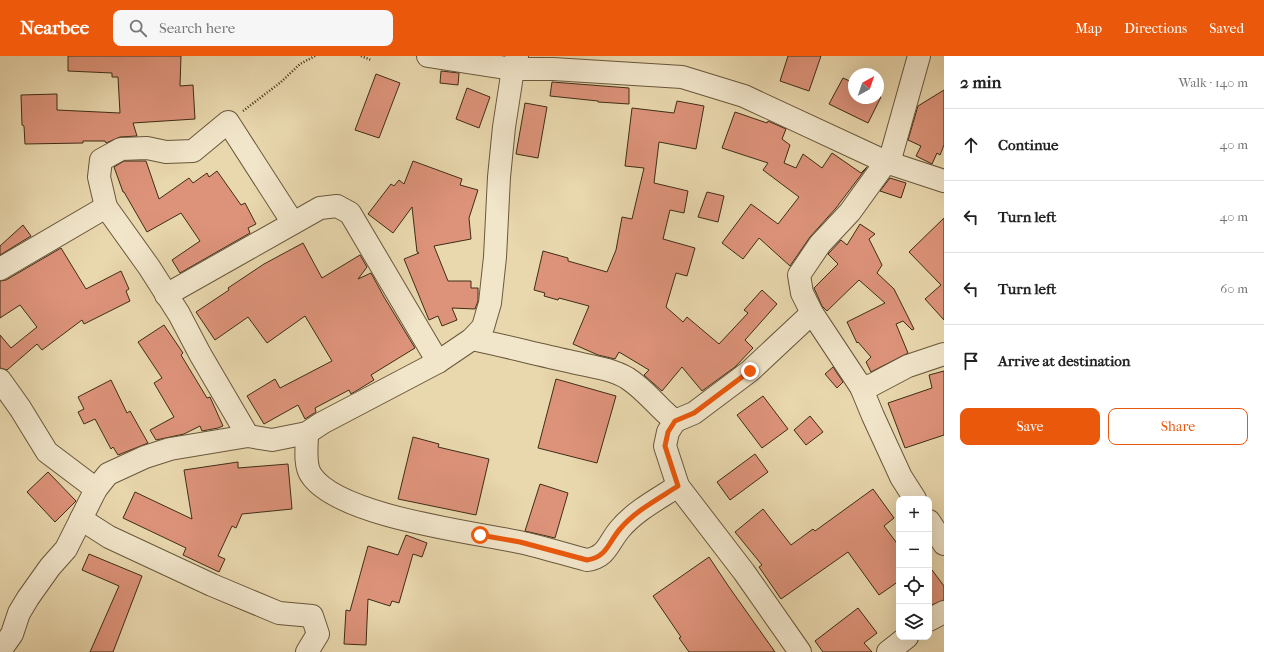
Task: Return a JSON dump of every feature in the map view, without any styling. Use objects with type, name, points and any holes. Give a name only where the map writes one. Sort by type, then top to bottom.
[{"type":"street","points":[[428,56],[442,59],[515,63],[552,69],[682,77],[744,96],[887,163],[943,179]]},
{"type":"street","points":[[913,496],[902,477],[861,387],[812,313],[802,293],[799,275],[820,244],[850,212],[887,163],[919,56]]},
{"type":"street","points":[[0,652],[12,634],[19,613],[28,598],[50,567],[66,549],[96,488],[108,474],[144,457],[170,449],[248,436],[272,440],[307,434],[322,423],[438,362],[472,339],[483,327],[490,303],[495,257],[499,177],[504,127],[515,63]]},
{"type":"street","points":[[248,436],[149,267],[106,208],[99,177],[101,160],[121,149],[147,148],[166,152],[193,151],[228,122],[293,223]]},
{"type":"street","points":[[166,295],[320,208],[337,206],[350,213],[438,362]]},
{"type":"street","points":[[0,269],[106,208]]},
{"type":"street","points":[[800,652],[744,572],[678,486],[665,446],[668,432],[675,421],[694,413],[750,371],[812,313]]},
{"type":"street","points":[[472,339],[608,370],[626,377],[642,388],[665,414],[675,421]]},
{"type":"street","points":[[861,387],[872,385],[908,366],[944,354]]},
{"type":"street","points":[[0,380],[20,408],[47,452],[96,488]]},
{"type":"street","points":[[307,434],[307,461],[310,474],[324,488],[345,500],[395,517],[520,542],[587,560],[595,559],[604,552],[620,529],[643,509],[678,486]]},
{"type":"street","points":[[81,519],[109,537],[212,585],[279,613],[312,616],[318,634],[307,652]]},
{"type":"street","points":[[932,526],[944,544]]},
{"type":"street","points":[[932,618],[944,612]]},
{"type":"street","points":[[888,652],[903,640]]},
{"type":"path","points":[[228,122],[281,82],[300,64],[315,56]]},
{"type":"path","points":[[361,56],[371,60]]},
{"type":"building","points":[[68,56],[181,56],[180,86],[193,85],[195,119],[133,123],[137,136],[120,137],[106,143],[105,141],[83,141],[83,143],[25,144],[24,126],[22,125],[21,95],[57,94],[57,110],[120,113],[118,77],[112,77],[112,73],[68,71]]},
{"type":"building","points":[[788,56],[821,56],[809,91],[780,81]]},
{"type":"building","points":[[441,71],[459,73],[458,85],[440,83]]},
{"type":"building","points":[[376,74],[400,83],[379,138],[355,130]]},
{"type":"building","points":[[843,78],[848,80],[848,104],[878,104],[868,123],[829,104]]},
{"type":"building","points":[[552,82],[629,88],[629,104],[550,96]]},
{"type":"building","points":[[467,88],[490,97],[479,128],[456,119]]},
{"type":"building","points":[[944,90],[944,145],[940,155],[937,153],[932,164],[916,156],[921,146],[908,140],[918,106]]},
{"type":"building","points":[[677,101],[704,106],[696,149],[659,142],[654,183],[688,191],[684,213],[670,210],[663,239],[695,248],[687,276],[676,273],[666,307],[683,322],[687,317],[719,344],[748,313],[744,310],[762,290],[777,304],[745,340],[753,348],[735,367],[702,391],[682,367],[662,391],[644,375],[649,370],[619,352],[615,359],[598,355],[573,344],[589,306],[559,298],[558,300],[544,296],[545,293],[534,290],[543,251],[568,258],[568,261],[607,272],[616,250],[622,217],[632,219],[644,168],[625,166],[632,108],[674,113]]},
{"type":"building","points":[[525,103],[547,107],[538,158],[516,154]]},
{"type":"building","points":[[735,112],[767,123],[768,121],[786,129],[782,139],[790,145],[784,163],[796,168],[803,154],[822,168],[832,153],[861,173],[867,167],[836,208],[810,237],[790,266],[759,238],[743,259],[722,243],[751,204],[778,224],[799,197],[763,170],[768,163],[722,148]]},
{"type":"building","points":[[124,161],[146,161],[159,199],[189,178],[193,183],[207,173],[209,177],[217,171],[241,205],[245,203],[256,224],[248,228],[250,233],[180,273],[172,260],[200,241],[181,213],[147,232],[123,192],[114,167]]},
{"type":"building","points":[[413,161],[462,179],[460,185],[478,190],[469,218],[471,239],[434,246],[448,281],[471,281],[471,288],[478,288],[478,301],[475,309],[452,308],[457,320],[442,326],[438,316],[429,320],[404,259],[419,253],[417,252],[412,207],[393,233],[368,214],[391,184],[394,186],[399,180],[404,184]]},
{"type":"building","points":[[890,178],[906,183],[901,198],[880,191]]},
{"type":"building","points":[[707,192],[724,196],[718,222],[698,217]]},
{"type":"building","points":[[944,218],[944,320],[925,299],[941,285],[909,252]]},
{"type":"building","points":[[860,224],[875,234],[869,239],[882,265],[877,273],[894,289],[914,329],[912,330],[903,321],[896,324],[908,353],[871,372],[866,362],[871,357],[858,342],[857,343],[847,322],[885,303],[859,280],[827,311],[822,306],[814,288],[838,264],[828,254],[841,240],[847,245]]},
{"type":"building","points":[[23,225],[31,236],[0,255],[0,246]]},
{"type":"building","points":[[303,243],[322,278],[360,255],[367,267],[358,279],[371,273],[415,348],[371,375],[374,380],[351,394],[349,390],[315,408],[316,412],[305,419],[298,405],[264,424],[247,396],[275,379],[280,388],[332,361],[305,316],[267,343],[248,317],[215,340],[196,312],[264,264]]},
{"type":"building","points":[[61,248],[86,289],[121,271],[129,289],[126,291],[130,301],[84,324],[82,320],[42,350],[37,344],[7,370],[0,368],[0,335],[11,348],[37,327],[20,305],[0,318],[0,281],[6,280]]},
{"type":"building","points":[[164,325],[183,353],[181,355],[207,398],[210,397],[223,426],[202,431],[200,426],[184,434],[156,440],[150,430],[174,417],[154,383],[162,378],[138,342]]},
{"type":"building","points":[[833,367],[843,382],[837,388],[825,374]]},
{"type":"building","points":[[944,371],[944,435],[905,448],[888,403],[932,388],[929,375]]},
{"type":"building","points":[[556,379],[616,396],[597,463],[538,448]]},
{"type":"building","points":[[111,380],[127,413],[130,411],[148,443],[118,455],[113,447],[111,449],[95,419],[84,424],[78,412],[84,409],[78,397]]},
{"type":"building","points":[[763,396],[788,429],[762,448],[737,415]]},
{"type":"building","points":[[810,416],[823,432],[806,445],[794,430]]},
{"type":"building","points":[[413,437],[439,444],[438,447],[489,459],[476,515],[398,499]]},
{"type":"building","points":[[755,454],[768,472],[730,500],[717,482]]},
{"type":"building","points":[[238,462],[238,468],[288,464],[292,509],[242,514],[236,528],[232,526],[218,556],[225,559],[219,572],[183,555],[186,548],[123,518],[135,492],[192,519],[184,470]]},
{"type":"building","points":[[48,472],[76,501],[55,522],[27,492]]},
{"type":"building","points":[[540,484],[568,493],[555,538],[525,531]]},
{"type":"building","points":[[873,489],[894,518],[884,526],[896,542],[896,583],[879,595],[848,552],[781,599],[759,567],[762,565],[735,532],[763,509],[791,545],[813,529],[815,531]]},
{"type":"building","points":[[406,535],[427,543],[422,557],[413,554],[399,603],[392,601],[390,606],[368,599],[366,645],[344,644],[346,610],[350,611],[368,546],[398,555]]},
{"type":"building","points":[[89,554],[142,576],[113,652],[90,652],[119,586],[82,570]]},
{"type":"building","points":[[709,557],[775,652],[689,652],[679,638],[681,637],[653,596]]},
{"type":"building","points":[[932,570],[944,586],[944,600],[932,605]]},
{"type":"building","points":[[858,608],[877,633],[864,643],[872,652],[823,652],[815,641]]},
{"type":"route","points":[[480,535],[520,542],[587,560],[595,559],[604,552],[620,529],[643,509],[678,486],[665,446],[668,432],[675,421],[694,413],[750,371]]}]
